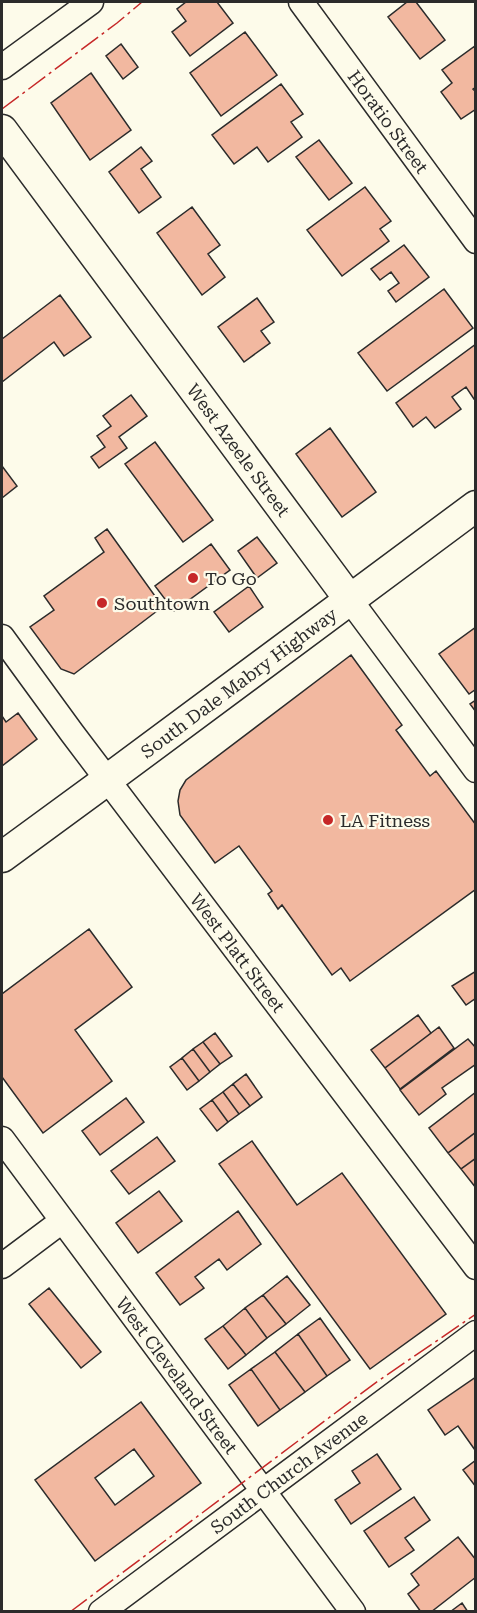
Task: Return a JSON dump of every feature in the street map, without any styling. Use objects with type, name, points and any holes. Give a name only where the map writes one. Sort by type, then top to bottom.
[{"type":"main road","name":"West Azeele Street","points":[[2,130],[350,600]]},
{"type":"main road","name":"South Dale Mabry Highway","points":[[2,857],[476,506]]},
{"type":"street","points":[[2,67],[90,2]]},
{"type":"street","name":"Horatio Street","points":[[301,2],[476,241]]},
{"type":"street","name":"West Azeele Street","points":[[350,600],[476,770]]},
{"type":"street","name":"West Platt Street","points":[[2,637],[107,780],[476,1267]]},
{"type":"street","name":"West Cleveland Street","points":[[2,1139],[353,1611]]},
{"type":"street","points":[[2,1266],[62,1221]]},
{"type":"street","name":"South Church Avenue","points":[[101,1611],[476,1333]]},
{"type":"building","points":[[186,2],[217,2],[233,23],[190,56],[172,32],[186,21],[177,9]]},
{"type":"building","points":[[407,2],[416,2],[445,40],[420,59],[388,17]]},
{"type":"building","points":[[245,32],[277,75],[221,116],[190,73]]},
{"type":"building","points":[[121,44],[138,67],[123,79],[106,56]]},
{"type":"building","points":[[475,46],[476,87],[473,89],[476,92],[476,109],[461,119],[441,92],[452,83],[442,70]]},
{"type":"building","points":[[91,73],[131,130],[90,160],[51,103]]},
{"type":"building","points":[[281,84],[303,114],[291,122],[302,137],[268,162],[257,147],[234,164],[212,135]]},
{"type":"building","points":[[319,140],[352,183],[329,200],[296,157]]},
{"type":"building","points":[[141,147],[152,161],[141,169],[161,197],[139,213],[109,172]]},
{"type":"building","points":[[365,187],[391,221],[380,229],[389,241],[342,276],[307,230]]},
{"type":"building","points":[[192,207],[220,245],[208,254],[225,277],[202,295],[157,233]]},
{"type":"building","points":[[404,245],[429,277],[396,302],[388,291],[399,283],[391,272],[380,280],[371,269]]},
{"type":"building","points":[[444,289],[473,328],[387,391],[358,353]]},
{"type":"building","points":[[60,295],[91,337],[64,356],[54,342],[2,382],[2,339]]},
{"type":"building","points":[[257,298],[274,322],[261,331],[270,343],[244,362],[218,327]]},
{"type":"building","points":[[476,344],[476,398],[474,399],[466,387],[452,397],[461,409],[435,428],[426,417],[413,427],[396,403]]},
{"type":"building","points":[[131,395],[147,416],[119,437],[127,448],[99,468],[91,457],[105,447],[97,436],[111,426],[103,416]]},
{"type":"building","points":[[330,428],[376,492],[342,517],[296,454]]},
{"type":"building","points":[[155,442],[213,520],[183,542],[125,464]]},
{"type":"building","points":[[2,466],[17,486],[2,498]]},
{"type":"building","name":"Southtown","points":[[107,529],[155,596],[157,611],[74,674],[61,669],[30,627],[54,610],[44,596],[104,552],[95,538]]},
{"type":"building","points":[[257,537],[277,563],[257,578],[238,551]]},
{"type":"building","name":"To Go","points":[[211,544],[230,570],[174,611],[155,586]]},
{"type":"building","points":[[249,586],[263,607],[229,632],[214,612]]},
{"type":"building","points":[[476,627],[476,689],[469,694],[439,654]]},
{"type":"building","name":"LA Fitness","points":[[351,655],[402,725],[396,730],[430,776],[436,771],[476,825],[476,889],[350,981],[341,968],[332,975],[282,905],[278,909],[268,894],[272,891],[239,846],[215,863],[180,815],[178,801],[180,790],[186,780]]},
{"type":"building","points":[[476,700],[476,712],[470,704]]},
{"type":"building","points":[[18,713],[37,739],[2,766],[2,716],[6,722]]},
{"type":"building","points":[[89,929],[132,987],[75,1030],[112,1081],[43,1133],[2,1077],[2,994]]},
{"type":"building","points":[[476,971],[476,998],[466,1005],[452,986]]},
{"type":"building","points":[[418,1015],[431,1033],[385,1068],[371,1050]]},
{"type":"building","points":[[439,1027],[454,1048],[400,1089],[385,1068]]},
{"type":"building","points":[[215,1033],[232,1056],[220,1064],[203,1042]]},
{"type":"building","points":[[468,1039],[476,1048],[476,1064],[442,1088],[446,1094],[419,1115],[400,1090]]},
{"type":"building","points":[[203,1042],[220,1064],[210,1072],[193,1049]]},
{"type":"building","points":[[193,1049],[210,1072],[199,1081],[182,1058]]},
{"type":"building","points":[[182,1058],[199,1081],[187,1090],[170,1067]]},
{"type":"building","points":[[246,1074],[262,1097],[250,1106],[233,1084]]},
{"type":"building","points":[[233,1084],[250,1106],[239,1114],[223,1092]]},
{"type":"building","points":[[223,1092],[239,1114],[228,1122],[212,1100]]},
{"type":"building","points":[[476,1092],[476,1132],[448,1153],[429,1128]]},
{"type":"building","points":[[126,1098],[144,1122],[100,1155],[82,1131]]},
{"type":"building","points":[[212,1100],[228,1122],[217,1131],[200,1109]]},
{"type":"building","points":[[476,1132],[476,1158],[461,1169],[448,1153]]},
{"type":"building","points":[[157,1137],[175,1161],[129,1194],[111,1171]]},
{"type":"building","points":[[252,1141],[297,1205],[342,1173],[446,1314],[370,1369],[219,1164]]},
{"type":"building","points":[[476,1158],[476,1188],[461,1169]]},
{"type":"building","points":[[159,1191],[182,1221],[138,1253],[116,1223]]},
{"type":"building","points":[[238,1211],[261,1244],[227,1270],[219,1259],[195,1277],[204,1288],[180,1305],[156,1273]]},
{"type":"building","points":[[287,1276],[310,1305],[286,1324],[263,1295]]},
{"type":"building","points":[[49,1288],[101,1352],[81,1368],[29,1304]]},
{"type":"building","points":[[263,1295],[286,1324],[267,1338],[245,1308]]},
{"type":"building","points":[[245,1308],[267,1338],[246,1355],[223,1326]]},
{"type":"building","points":[[320,1318],[350,1360],[327,1376],[298,1334]]},
{"type":"building","points":[[223,1326],[246,1355],[228,1369],[205,1339]]},
{"type":"building","points":[[298,1334],[327,1376],[305,1392],[275,1352]]},
{"type":"building","points":[[275,1352],[305,1392],[280,1410],[251,1369]]},
{"type":"building","points":[[251,1369],[280,1410],[258,1426],[229,1385]]},
{"type":"building","points":[[476,1377],[475,1450],[458,1426],[445,1435],[428,1410]]},
{"type":"building","points":[[141,1402],[201,1483],[95,1561],[35,1480]],"holes":[[[134,1449],[154,1476],[115,1505],[95,1478]]]},
{"type":"building","points":[[377,1454],[401,1489],[351,1524],[335,1500],[360,1483],[352,1471]]},
{"type":"building","points":[[476,1460],[476,1487],[463,1470]]},
{"type":"building","points":[[414,1497],[430,1520],[405,1538],[414,1550],[389,1567],[364,1531]]},
{"type":"building","points":[[458,1537],[476,1560],[476,1577],[431,1612],[421,1612],[408,1594],[419,1585],[411,1574]]},
{"type":"building","points":[[462,1603],[468,1612],[450,1612]]},
{"type":"power","points":[[2,109],[142,2]]},
{"type":"power","points":[[70,1612],[378,1381],[476,1314]]},
{"type":"place","name":"To Go","points":[[193,578]]},
{"type":"place","name":"Southtown","points":[[102,603]]},
{"type":"place","name":"LA Fitness","points":[[328,820]]}]
